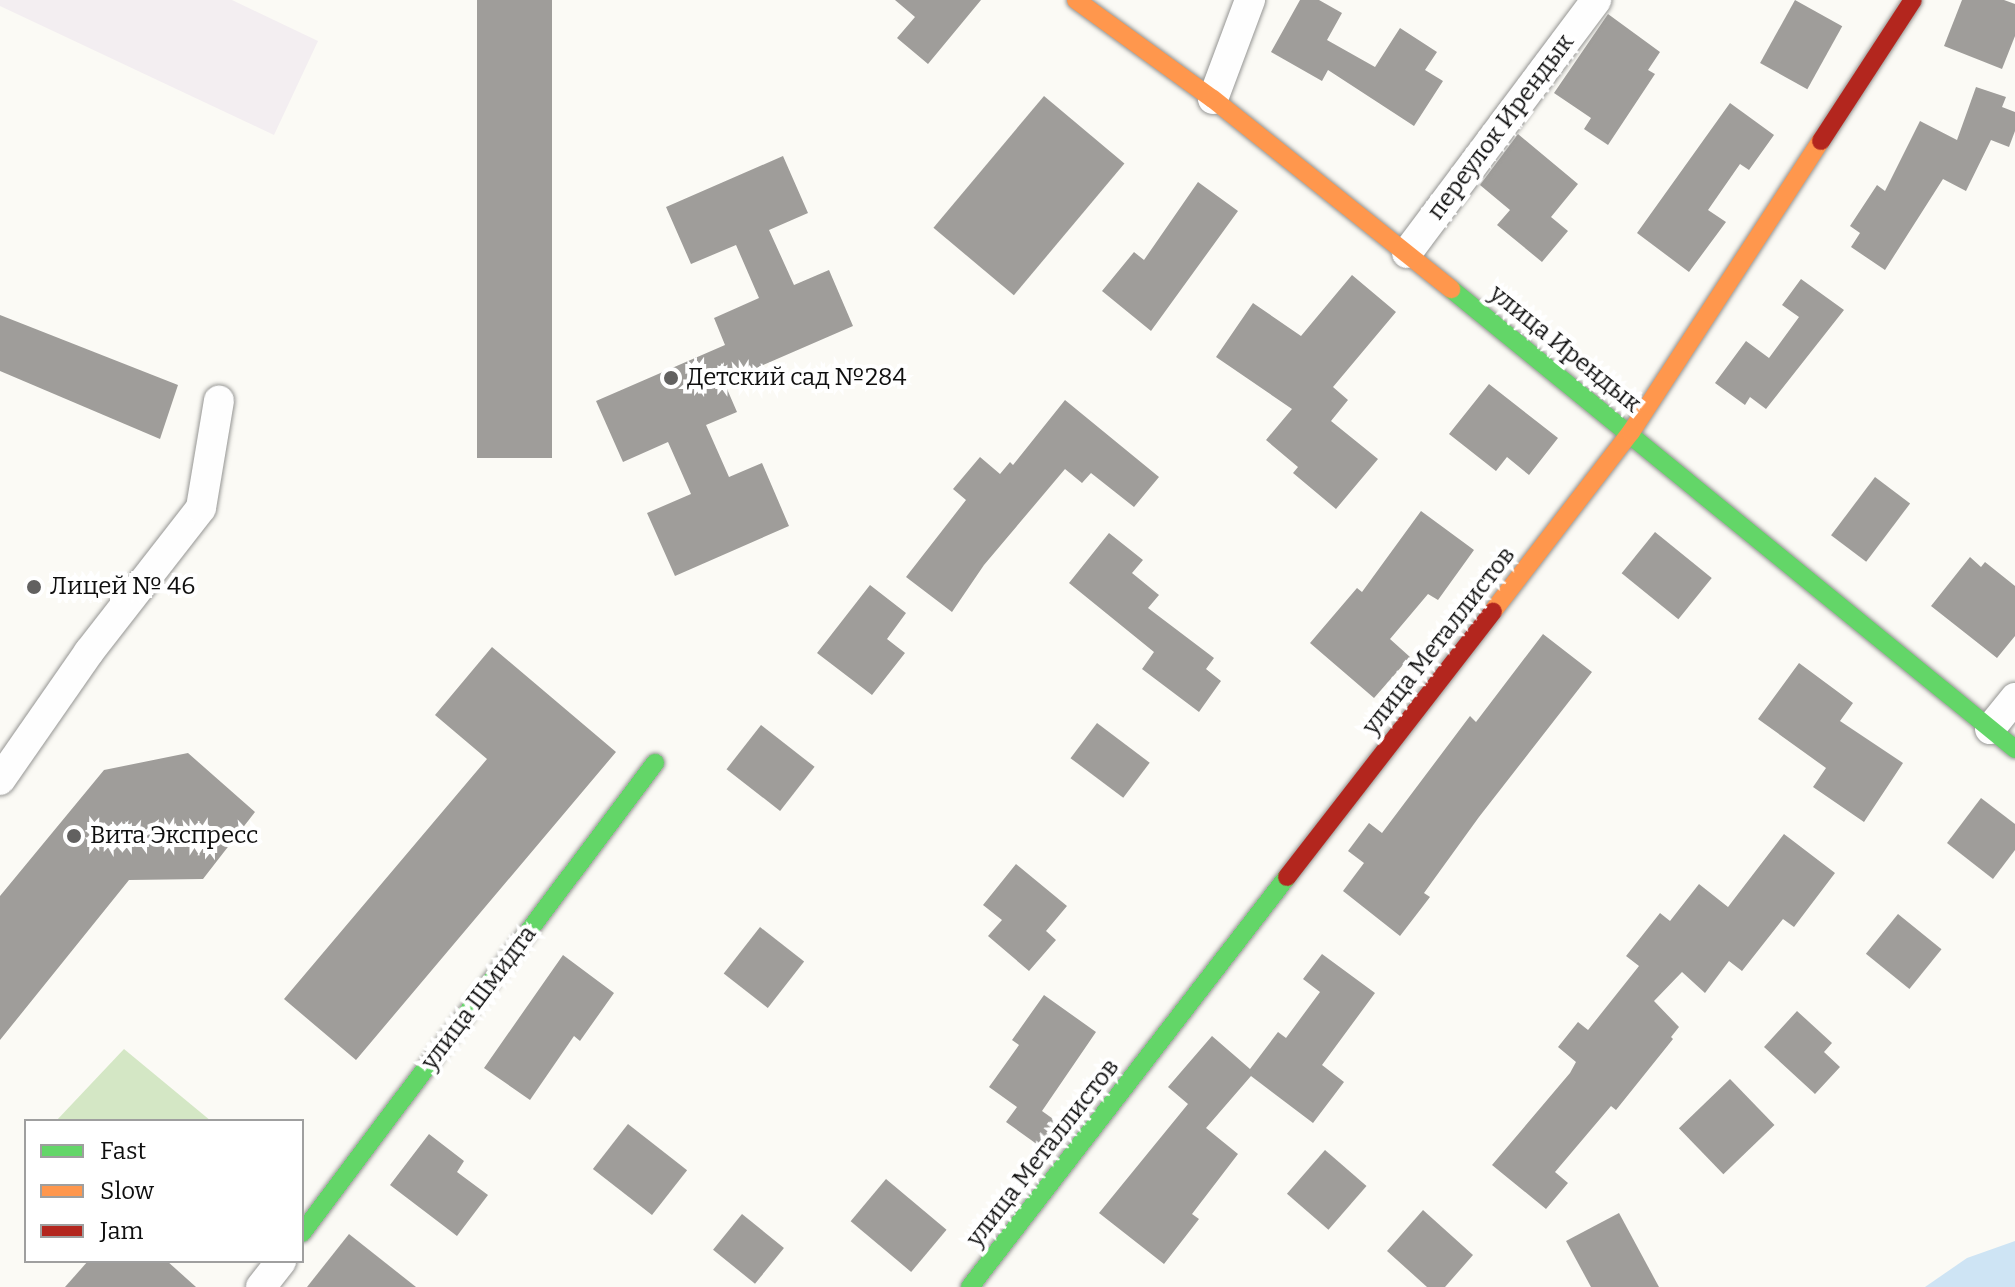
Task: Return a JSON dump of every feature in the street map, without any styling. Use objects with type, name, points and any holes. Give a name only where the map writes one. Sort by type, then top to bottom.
[{"type":"street","name":"улица Ирендык","points":[[1076,0],[1213,99],[1407,253],[1631,432],[2015,749]]},
{"type":"street","points":[[1213,99],[1250,0]]},
{"type":"street","name":"переулок Ирендык","points":[[1407,253],[1596,0]]},
{"type":"street","name":"улица Металлистов","points":[[970,1287],[1631,432],[1913,0]]},
{"type":"street","points":[[0,780],[89,652],[201,508],[219,401]]},
{"type":"street","points":[[1990,729],[2015,698]]},
{"type":"street","name":"улица Шмидта","points":[[304,1230],[655,763]]},
{"type":"street","points":[[261,1287],[279,1263]]},
{"type":"shaded area","points":[[0,0],[232,0],[318,41],[274,135],[0,6]]},
{"type":"green space","points":[[124,1049],[209,1119],[58,1119]]},
{"type":"water","points":[[2015,1241],[2015,1287],[1925,1287],[1967,1258]]},
{"type":"building","points":[[477,0],[552,0],[552,458],[477,458]]},
{"type":"building","points":[[895,0],[981,0],[928,64],[897,38],[915,17]]},
{"type":"building","points":[[1300,0],[1319,0],[1342,13],[1327,40],[1375,67],[1400,28],[1437,52],[1425,70],[1443,81],[1414,126],[1328,70],[1322,81],[1271,52]]},
{"type":"building","points":[[1795,0],[1842,26],[1807,89],[1760,63]]},
{"type":"building","points":[[1962,0],[2004,0],[2015,4],[2015,36],[2002,69],[1944,46]]},
{"type":"building","points":[[1608,14],[1660,52],[1648,70],[1655,74],[1608,145],[1584,129],[1591,118],[1554,93]]},
{"type":"building","points":[[1976,87],[2006,97],[2002,107],[2015,112],[2015,131],[2009,147],[1991,140],[1966,191],[1943,179],[1885,270],[1851,247],[1860,233],[1850,226],[1877,185],[1885,191],[1920,121],[1957,140]]},
{"type":"building","points":[[1044,96],[1124,163],[1014,295],[933,228]]},
{"type":"building","points":[[1730,103],[1774,135],[1749,170],[1740,164],[1708,210],[1726,222],[1689,272],[1637,233]]},
{"type":"building","points":[[1518,134],[1578,184],[1551,217],[1568,231],[1542,262],[1497,225],[1510,210],[1480,185]]},
{"type":"building","points":[[783,156],[808,213],[769,230],[794,285],[829,270],[853,326],[724,382],[737,412],[706,425],[729,477],[762,463],[789,526],[675,576],[647,513],[691,494],[668,442],[623,462],[596,401],[725,345],[714,318],[759,298],[736,245],[691,264],[666,207]]},
{"type":"building","points":[[1198,182],[1238,211],[1151,331],[1102,291],[1134,252],[1144,260]]},
{"type":"building","points":[[1352,275],[1396,312],[1333,387],[1348,400],[1331,421],[1378,459],[1336,509],[1293,473],[1298,467],[1266,440],[1292,409],[1216,357],[1253,303],[1301,336]]},
{"type":"building","points":[[1801,279],[1844,310],[1766,409],[1750,397],[1745,405],[1715,383],[1746,341],[1769,358],[1799,317],[1782,305]]},
{"type":"building","points":[[0,315],[178,385],[160,439],[0,371]]},
{"type":"building","points":[[1489,384],[1558,438],[1529,475],[1507,457],[1496,471],[1449,434]]},
{"type":"building","points":[[1065,400],[1159,477],[1134,507],[1091,473],[1082,483],[1065,469],[984,565],[952,612],[906,577],[966,500],[953,489],[980,457],[1000,474],[1010,462],[1013,465]]},
{"type":"building","points":[[1875,477],[1910,503],[1866,562],[1831,535]]},
{"type":"building","points":[[1421,511],[1474,550],[1438,600],[1428,594],[1390,639],[1410,657],[1374,698],[1310,643],[1357,588],[1362,592]]},
{"type":"building","points":[[1655,532],[1712,578],[1678,619],[1622,573]]},
{"type":"building","points":[[1109,533],[1143,560],[1132,573],[1159,595],[1148,608],[1214,658],[1206,669],[1221,681],[1199,712],[1142,669],[1154,652],[1069,583]]},
{"type":"building","points":[[1970,557],[1981,567],[1985,562],[2015,586],[2015,636],[1997,658],[1931,606]]},
{"type":"building","points":[[870,585],[906,613],[887,639],[905,653],[872,695],[817,653]]},
{"type":"building","points":[[1543,634],[1592,672],[1479,817],[1424,893],[1430,897],[1400,936],[1343,891],[1364,863],[1348,851],[1369,823],[1382,833],[1470,716],[1476,722]]},
{"type":"building","points":[[492,647],[616,752],[356,1060],[284,999],[487,759],[435,715]]},
{"type":"building","points":[[1799,663],[1853,703],[1840,721],[1903,763],[1864,822],[1813,787],[1826,768],[1758,719]]},
{"type":"building","points":[[1097,723],[1150,763],[1123,798],[1071,758]]},
{"type":"building","points":[[761,725],[815,767],[780,811],[727,769]]},
{"type":"building","points":[[188,753],[255,812],[203,879],[129,880],[0,1040],[0,896],[104,770]]},
{"type":"building","points":[[1981,798],[2015,824],[2015,850],[1993,879],[1947,843]]},
{"type":"building","points":[[1784,834],[1835,873],[1794,927],[1783,919],[1742,971],[1729,961],[1705,993],[1682,972],[1654,1001],[1679,1027],[1671,1037],[1673,1039],[1616,1110],[1611,1106],[1555,1172],[1568,1183],[1546,1209],[1492,1165],[1570,1073],[1576,1062],[1558,1047],[1578,1022],[1588,1030],[1639,966],[1626,956],[1660,913],[1670,921],[1699,884],[1728,907]]},
{"type":"building","points":[[1016,864],[1067,906],[1046,931],[1056,940],[1029,971],[988,936],[1002,920],[983,905]]},
{"type":"building","points":[[1898,914],[1942,949],[1909,989],[1866,954]]},
{"type":"building","points":[[760,927],[804,961],[768,1008],[724,973]]},
{"type":"building","points":[[1322,954],[1375,993],[1322,1065],[1344,1082],[1313,1123],[1251,1076],[1206,1128],[1238,1154],[1192,1214],[1199,1219],[1164,1264],[1099,1213],[1188,1104],[1168,1087],[1212,1036],[1250,1069],[1278,1032],[1286,1038],[1320,992],[1303,979]]},
{"type":"building","points":[[563,955],[614,993],[580,1041],[574,1036],[530,1100],[484,1068]]},
{"type":"building","points":[[1044,995],[1096,1032],[1042,1111],[1063,1126],[1045,1150],[1006,1122],[1017,1107],[989,1087],[1019,1045],[1012,1040]]},
{"type":"building","points":[[1797,1011],[1832,1043],[1824,1052],[1840,1067],[1815,1094],[1764,1047]]},
{"type":"building","points":[[1730,1079],[1774,1125],[1723,1174],[1679,1128]]},
{"type":"building","points":[[628,1124],[687,1170],[652,1215],[593,1169]]},
{"type":"building","points":[[429,1134],[464,1161],[457,1172],[488,1195],[457,1236],[390,1185]]},
{"type":"building","points":[[1325,1150],[1367,1186],[1328,1230],[1287,1194]]},
{"type":"building","points":[[886,1179],[947,1230],[911,1272],[851,1221]]},
{"type":"building","points":[[1423,1210],[1473,1255],[1445,1287],[1427,1287],[1387,1251]]},
{"type":"building","points":[[1619,1213],[1659,1287],[1591,1287],[1566,1241]]},
{"type":"building","points":[[742,1214],[784,1248],[755,1284],[713,1250]]},
{"type":"building","points":[[349,1234],[416,1287],[307,1287]]},
{"type":"building","points":[[86,1263],[169,1263],[196,1287],[65,1287]]},
{"type":"traffic: fast","points":[[1451,289],[2015,749]]},
{"type":"traffic: fast","points":[[304,1230],[655,763]]},
{"type":"traffic: fast","points":[[970,1287],[1287,877]]},
{"type":"traffic: slow","points":[[1076,0],[1213,99],[1451,289]]},
{"type":"traffic: slow","points":[[1493,611],[1631,432],[1821,141]]},
{"type":"traffic: jam","points":[[1821,141],[1913,0]]},
{"type":"traffic: jam","points":[[1287,877],[1493,611]]},
{"type":"place","name":"Детский сад №284","points":[[671,378]]},
{"type":"place","name":"Лицей № 46","points":[[34,587]]},
{"type":"place","name":"Вита Экспресс","points":[[74,836]]}]
